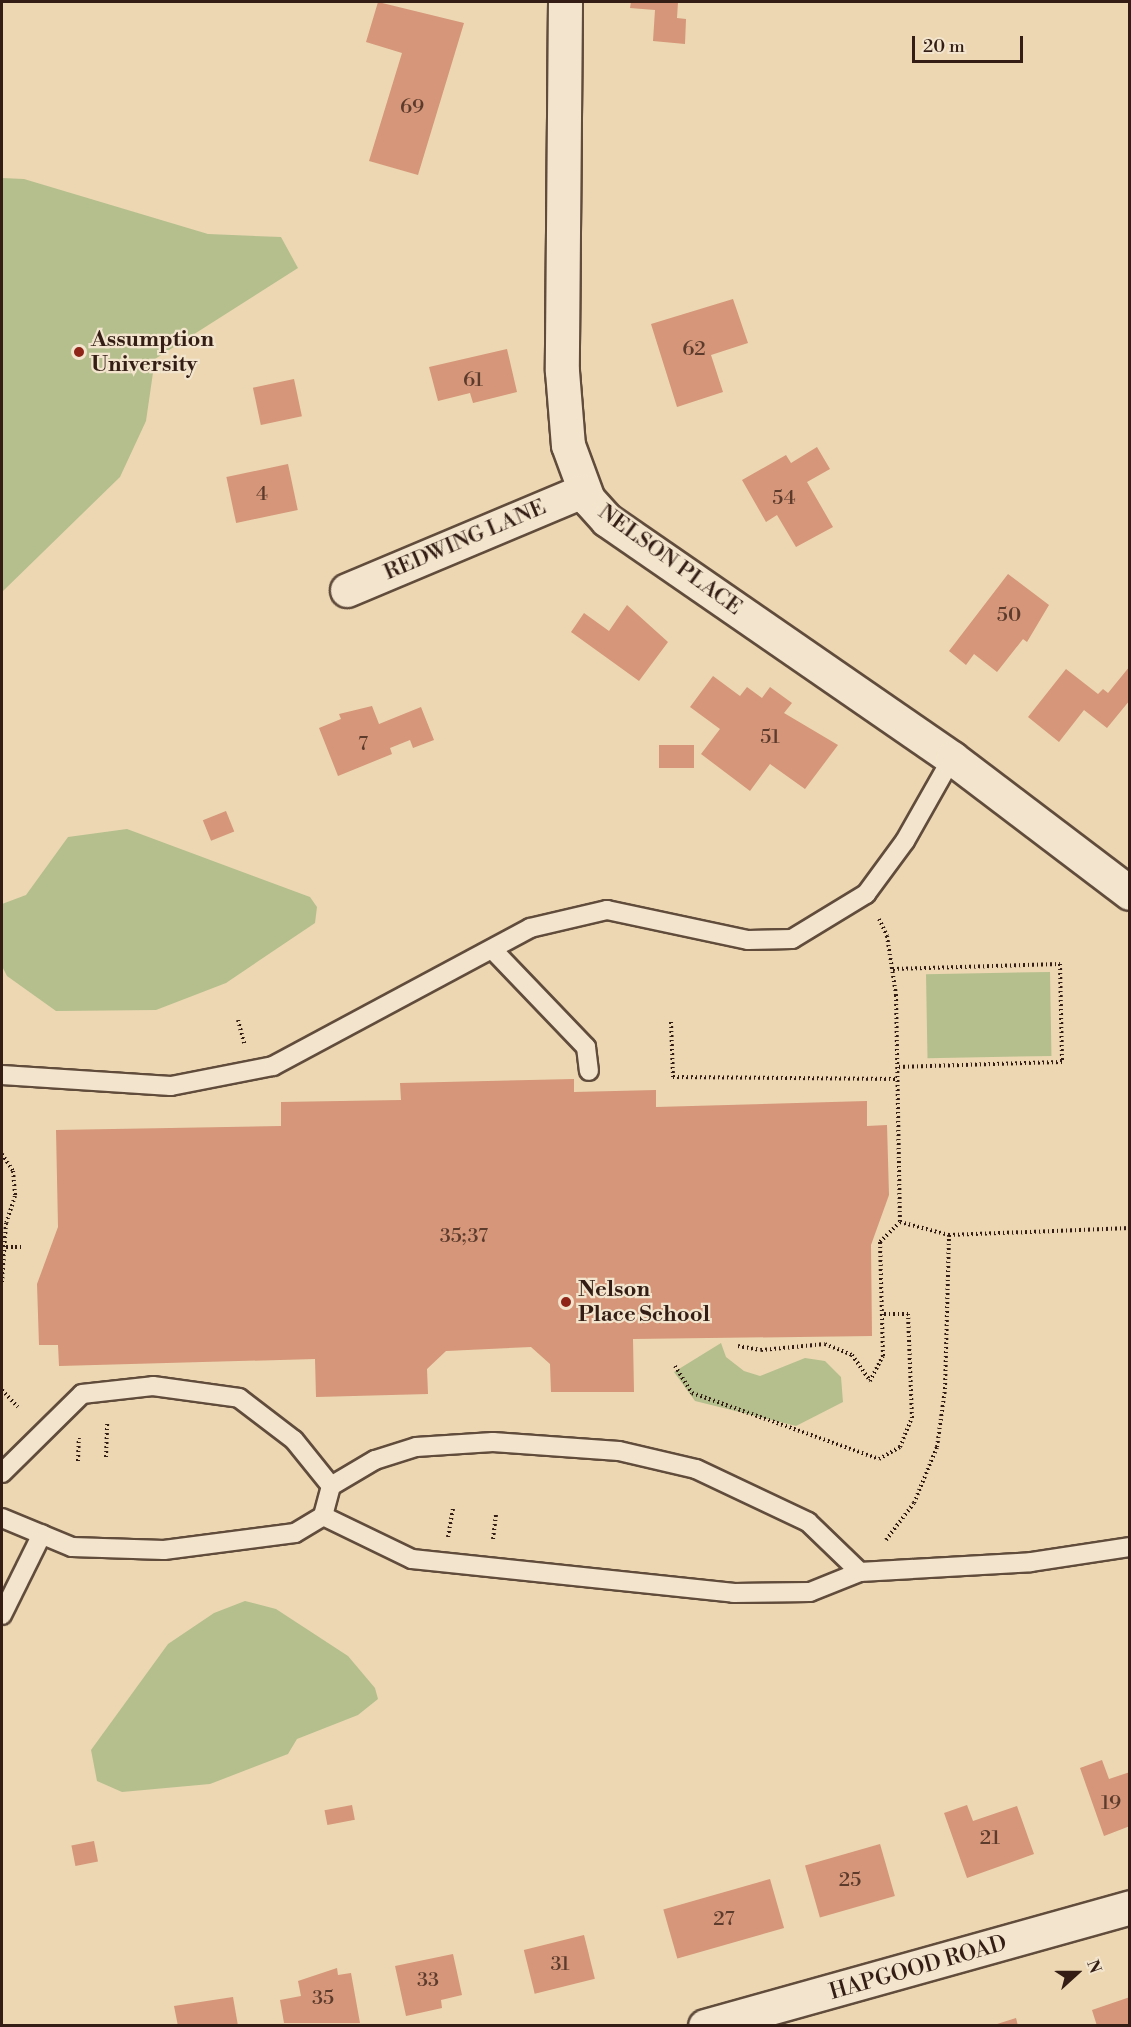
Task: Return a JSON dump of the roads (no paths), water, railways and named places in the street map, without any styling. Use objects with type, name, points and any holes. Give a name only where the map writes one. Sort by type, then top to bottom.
[{"type":"street","name":"NELSON PLACE","points":[[565,2],[562,371],[568,445],[583,490],[607,520],[952,758],[1130,893]]},
{"type":"street","name":"REDWING LANE","points":[[347,590],[583,490]]},
{"type":"street","name":"HAPGOOD ROAD","points":[[705,2025],[1130,1907]]},
{"type":"lane","points":[[2,1075],[171,1086],[273,1066],[530,928],[608,910],[748,940],[792,939],[866,894],[905,841],[952,758]]},
{"type":"lane","points":[[492,949],[586,1047],[589,1071]]},
{"type":"lane","points":[[2,1473],[82,1394],[153,1386],[239,1398],[294,1440],[331,1486]]},
{"type":"lane","points":[[2,1518],[72,1546],[164,1550],[295,1533],[323,1516],[331,1486],[375,1460],[416,1447],[493,1442],[619,1451],[696,1469],[808,1522],[860,1572]]},
{"type":"lane","points":[[323,1516],[411,1559],[734,1593],[810,1592],[860,1572],[1031,1562],[1130,1547]]},
{"type":"lane","points":[[2,1615],[42,1534]]},
{"type":"place","name":"Assumption University","points":[[79,352]]},
{"type":"place","name":"Nelson Place School","points":[[566,1302]]}]
